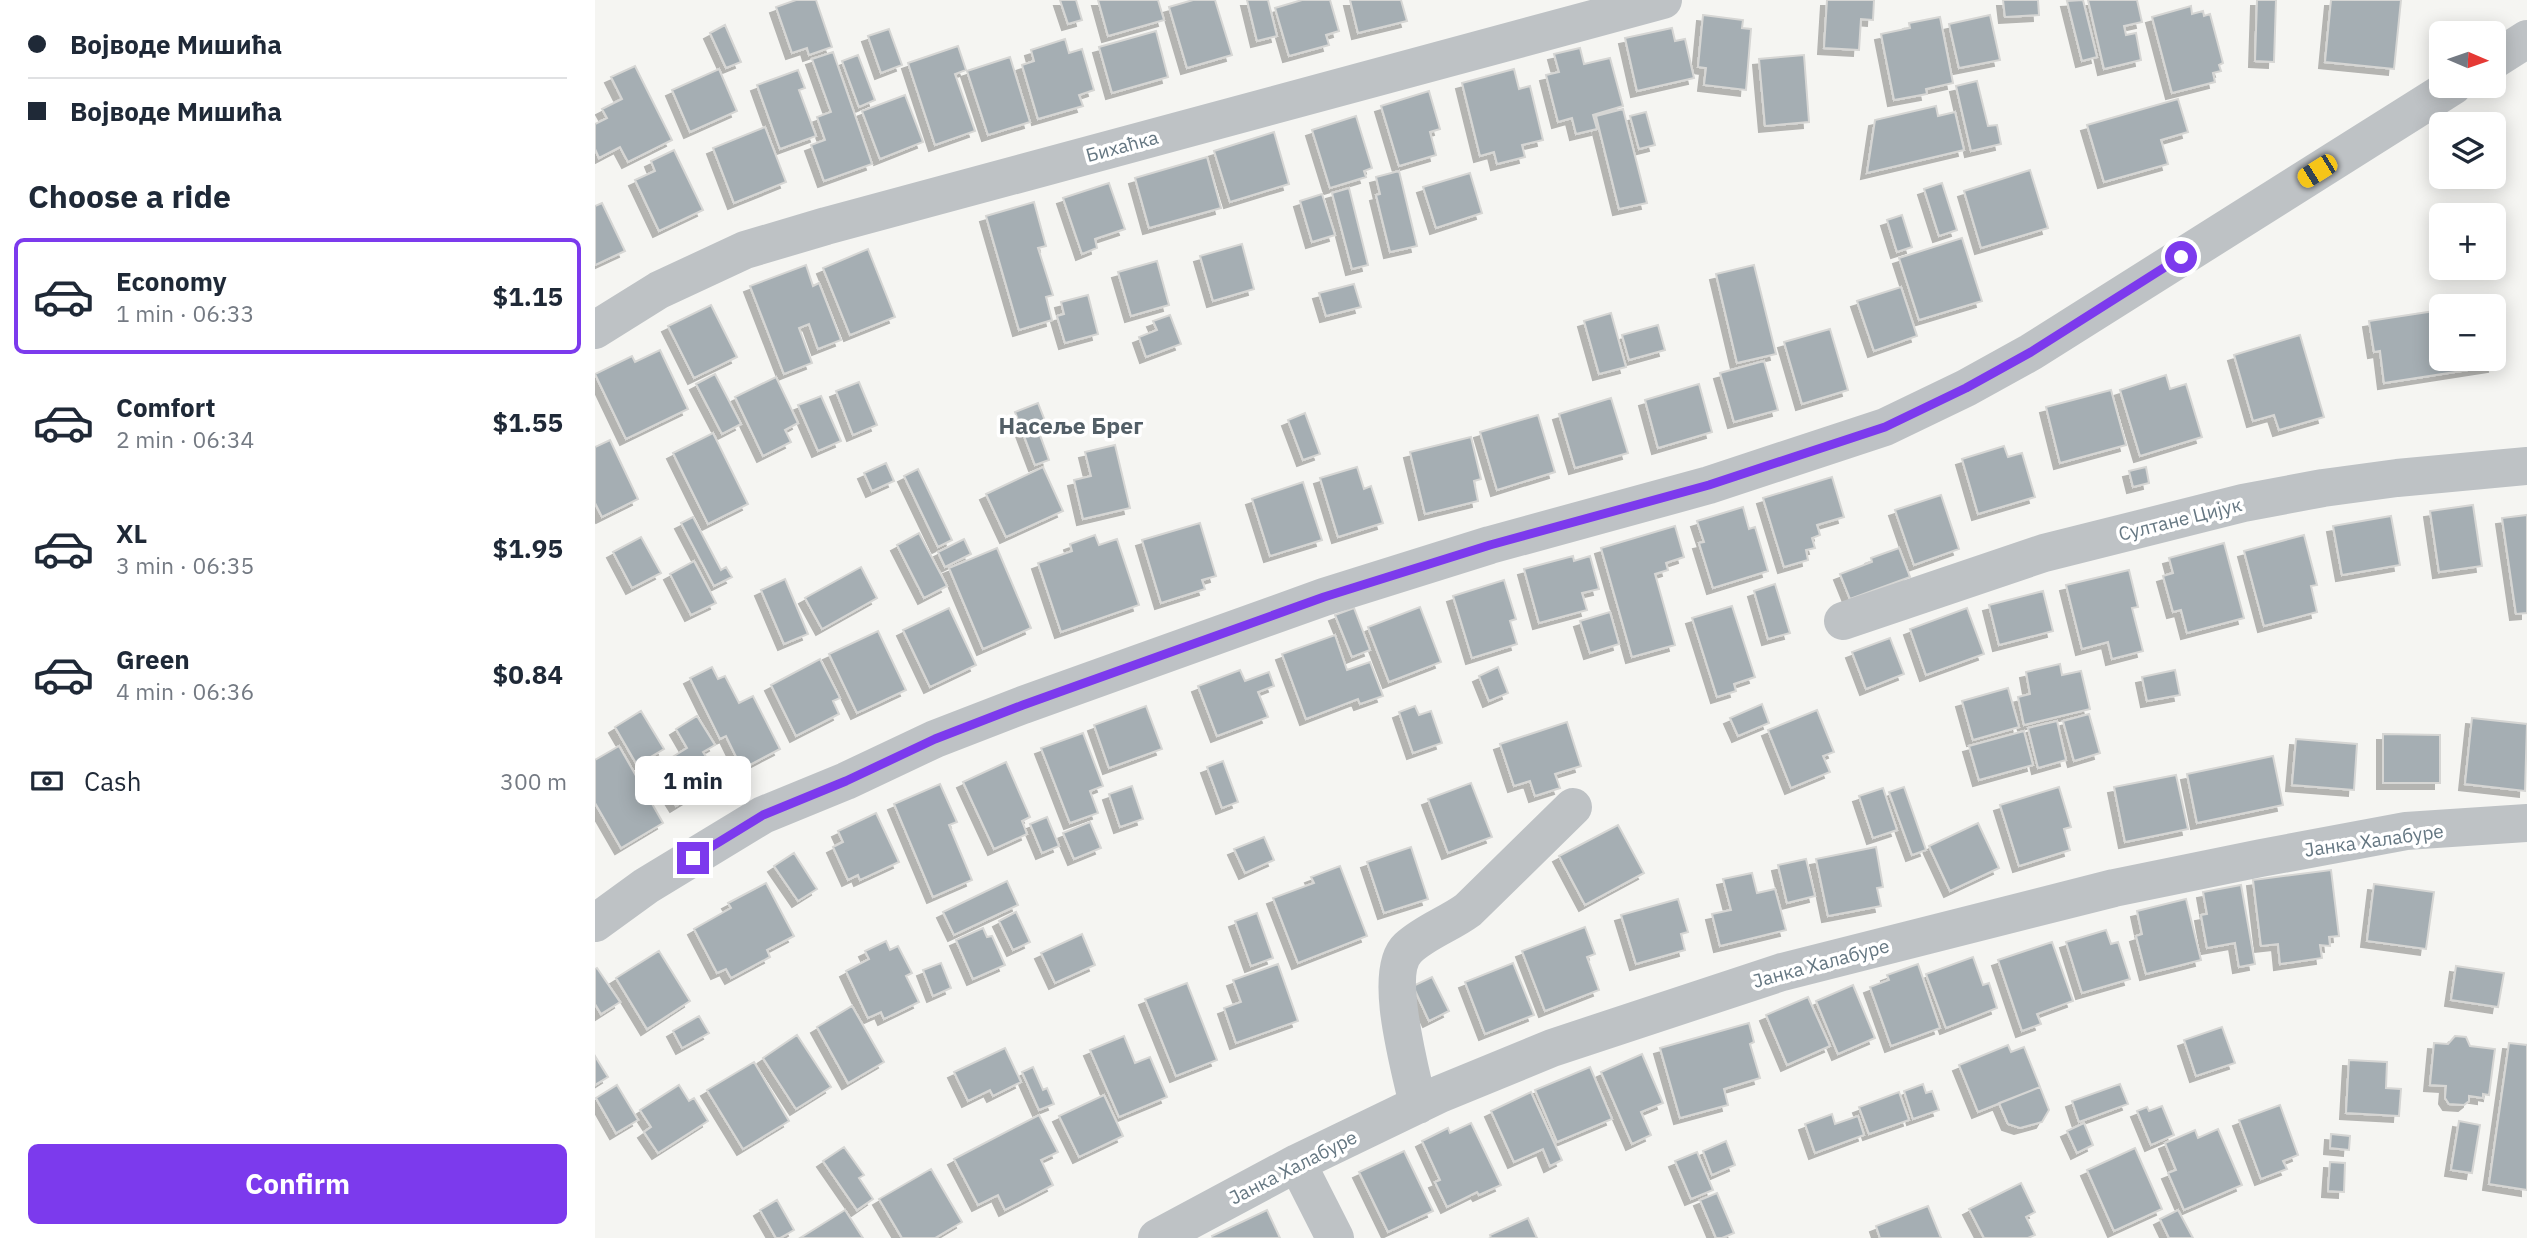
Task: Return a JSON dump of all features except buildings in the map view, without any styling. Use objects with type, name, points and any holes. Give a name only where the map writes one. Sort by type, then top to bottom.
[{"type":"street","name":"Бихаћка","points":[[595,331],[659,290],[745,250],[839,222],[1663,0]]},
{"type":"street","points":[[2506,52],[2527,39]]},
{"type":"street","points":[[595,923],[646,886],[763,815],[846,781],[935,739],[1023,705],[1324,597],[1490,545],[1709,485],[1885,427],[1966,388],[2031,352],[2434,98]]},
{"type":"street","name":"Султане Цијук","points":[[1843,621],[2044,553],[2243,503],[2397,478],[2527,466]]},
{"type":"street","points":[[1418,1105],[1398,1003],[1396,984],[1399,958],[1409,947],[1468,910],[1573,807]]},
{"type":"street","name":"Јанка Халабуре","points":[[1157,1238],[1297,1163],[1418,1105],[1552,1048],[1783,972],[2114,888],[2261,858],[2406,831],[2527,823]]},
{"type":"street","points":[[1297,1163],[1335,1238]]},
{"type":"district","name":"Насеље Брег","points":[[1071,425]]},
{"type":"route","points":[[693,858],[763,815],[846,781],[935,739],[1023,705],[1324,597],[1490,545],[1709,485],[1885,427],[1966,388],[2031,352],[2181,257]]}]
